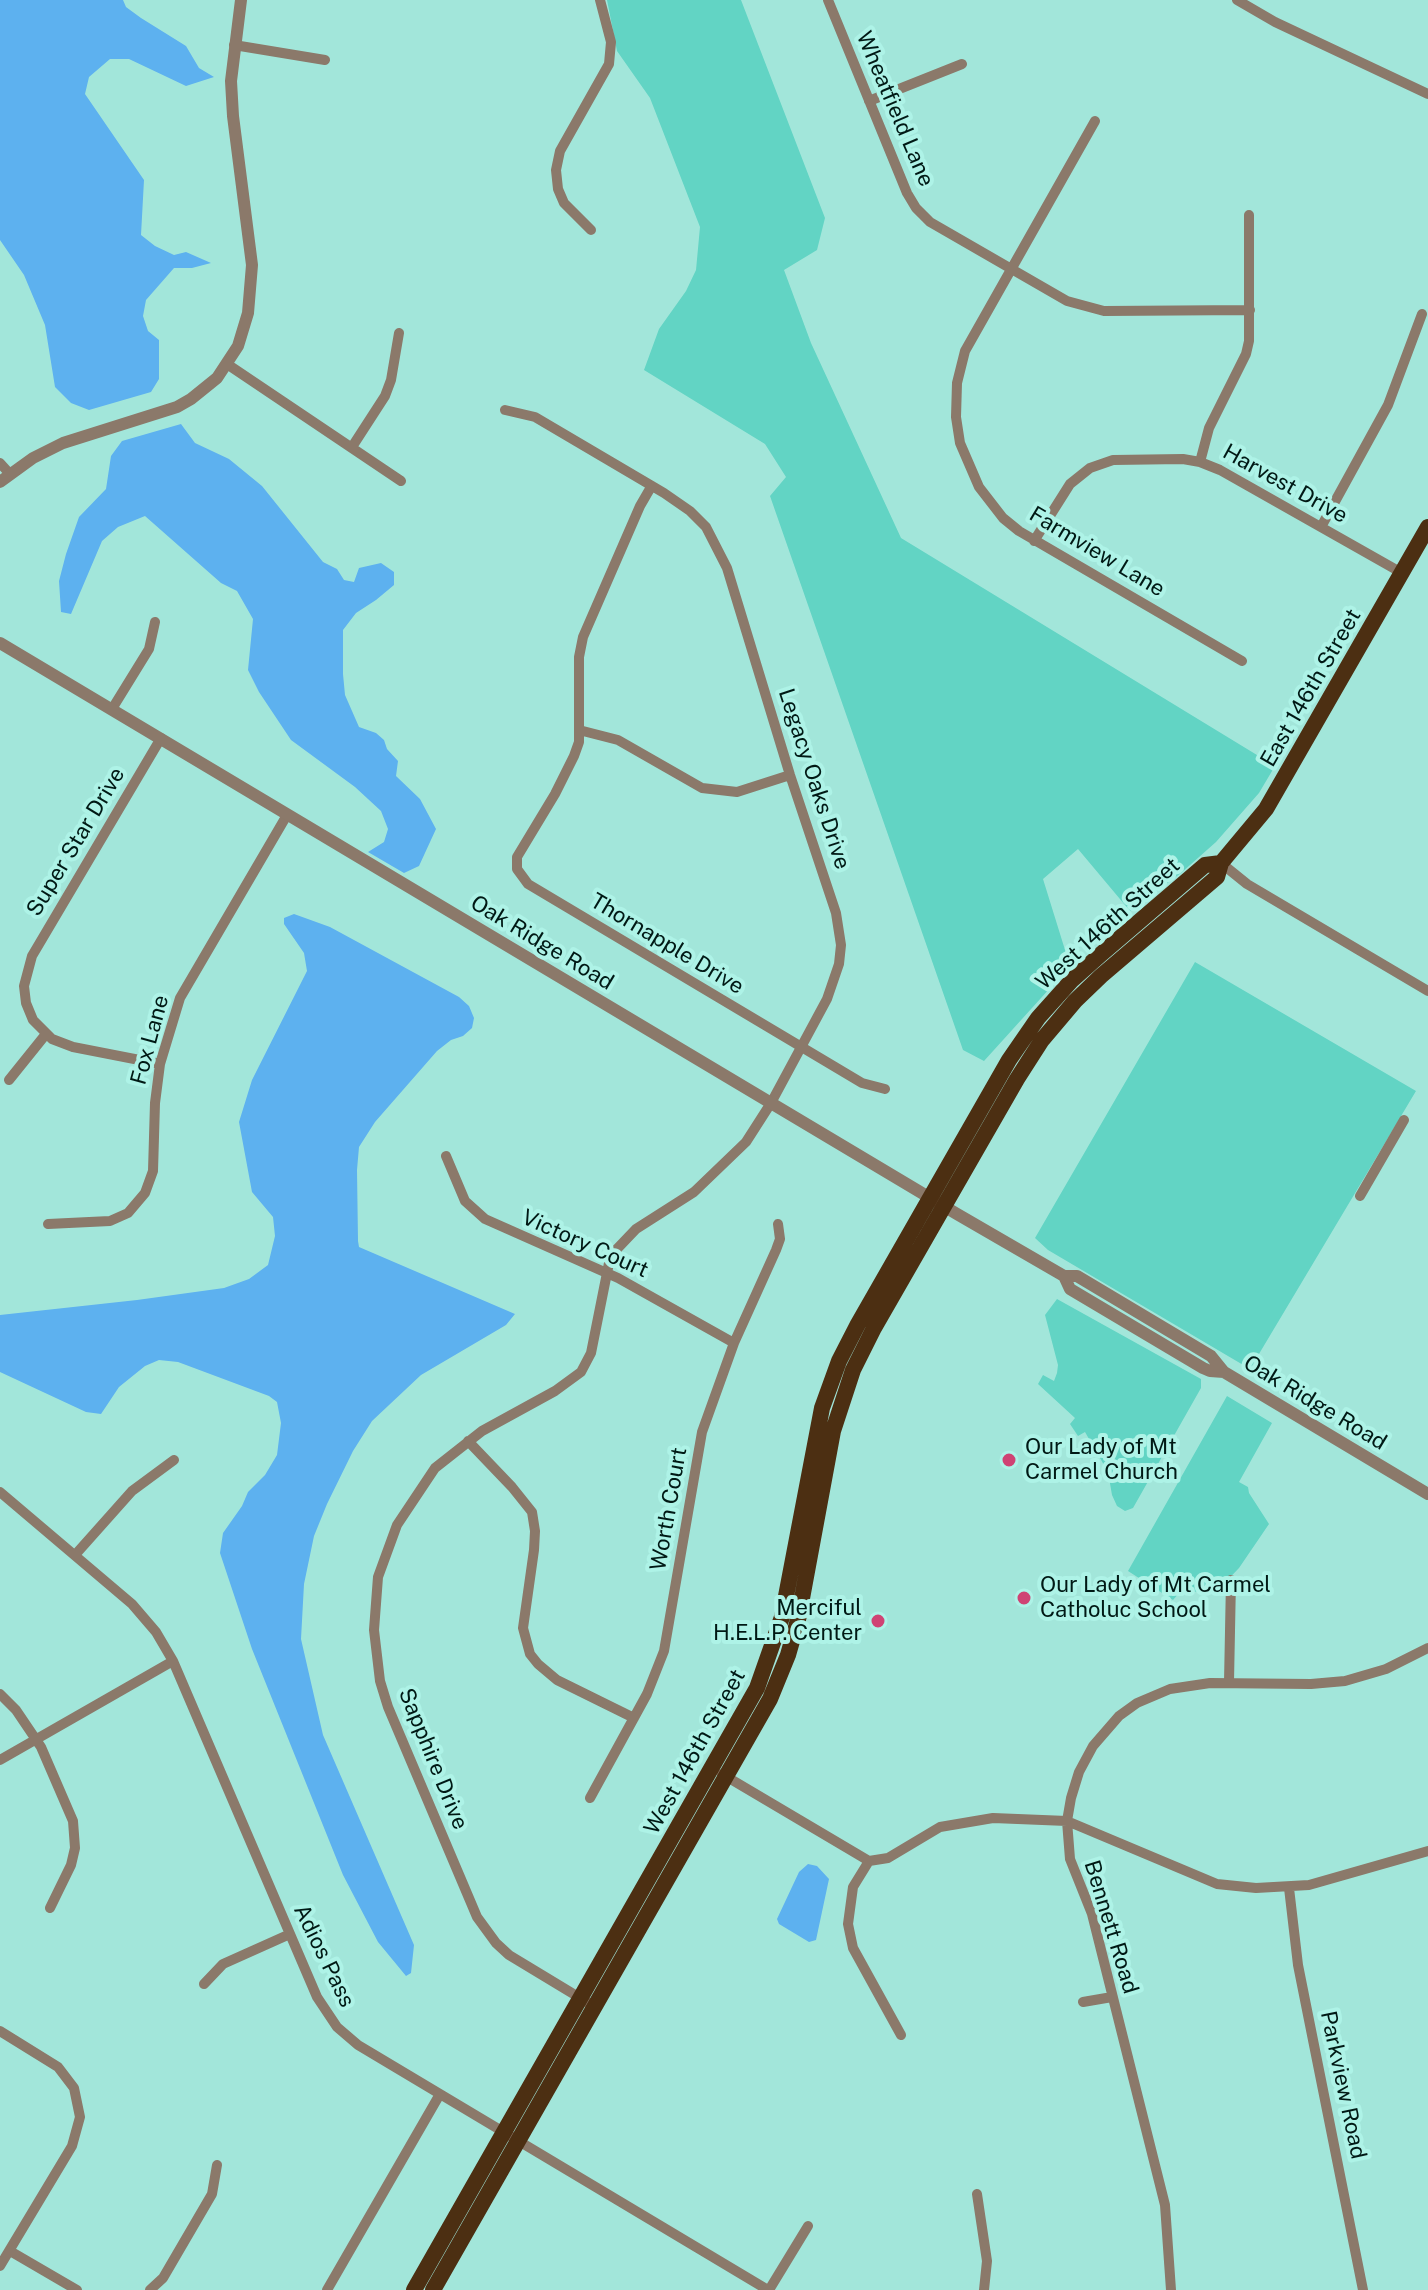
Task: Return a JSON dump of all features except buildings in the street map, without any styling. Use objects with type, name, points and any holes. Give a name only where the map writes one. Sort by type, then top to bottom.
[{"type":"main road","name":"East 146th Street","points":[[1221,863],[1280,788],[1428,527]]},
{"type":"main road","name":"West 146th Street","points":[[427,2288],[720,1772],[778,1631],[813,1445],[829,1386],[858,1324],[937,1202],[1009,1060],[1049,1005],[1087,966],[1205,865],[1221,863]]},
{"type":"street","points":[[0,463],[5,478],[33,458],[63,443],[177,407],[202,392],[227,364],[238,346],[248,313],[252,265],[233,127],[231,81],[241,0]]},
{"type":"street","points":[[591,230],[564,203],[558,189],[556,170],[560,151],[609,64],[611,42],[600,0]]},
{"type":"street","name":"Wheatfield Lane","points":[[828,0],[907,193],[930,222],[1067,301],[1104,311],[1250,310]]},
{"type":"street","points":[[1237,0],[1275,22],[1428,94]]},
{"type":"street","points":[[234,45],[325,60]]},
{"type":"street","points":[[869,101],[962,64]]},
{"type":"street","name":"Farmview Lane","points":[[1095,121],[965,351],[957,383],[956,417],[960,443],[979,487],[1003,518],[1034,541],[1242,661]]},
{"type":"street","points":[[1200,462],[1209,428],[1246,354],[1250,310],[1249,215]]},
{"type":"street","points":[[1321,527],[1388,405],[1422,314]]},
{"type":"street","points":[[352,447],[385,396],[399,333]]},
{"type":"street","points":[[227,364],[401,481]]},
{"type":"street","name":"Legacy Oaks Drive","points":[[505,410],[535,417],[690,511],[706,527],[719,549],[836,913],[841,945],[835,982],[771,1103]]},
{"type":"street","name":"Harvest Drive","points":[[1034,541],[1070,484],[1100,463],[1127,458],[1183,459],[1220,470],[1402,573]]},
{"type":"street","points":[[651,487],[583,637],[579,657],[579,730],[618,740],[688,782],[714,791],[737,792],[790,775]]},
{"type":"street","points":[[112,709],[149,649],[155,622]]},
{"type":"street","name":"Oak Ridge Road","points":[[0,643],[937,1202],[1064,1276],[1077,1276],[1211,1356],[1224,1372],[1428,1494]]},
{"type":"street","name":"Thornapple Drive","points":[[579,730],[579,742],[569,769],[517,857],[517,869],[528,884],[862,1083],[885,1089]]},
{"type":"street","name":"Super Star Drive","points":[[46,1034],[33,1020],[26,1003],[24,986],[28,966],[161,738]]},
{"type":"street","name":"Fox Lane","points":[[48,1224],[110,1221],[128,1213],[141,1200],[153,1171],[155,1103],[160,1064],[174,1016],[188,981],[287,815]]},
{"type":"street","points":[[1221,863],[1247,884],[1428,991]]},
{"type":"street","points":[[9,1080],[46,1034],[73,1047],[160,1064]]},
{"type":"street","name":"Sapphire Drive","points":[[588,2003],[509,1955],[477,1917],[399,1735],[380,1681],[375,1654],[378,1577],[397,1525],[435,1468],[468,1441],[555,1391],[581,1372],[591,1353],[606,1272],[622,1241],[694,1192],[746,1142],[771,1103]]},
{"type":"street","points":[[1360,1196],[1404,1120]]},
{"type":"street","name":"Victory Court","points":[[446,1156],[465,1201],[485,1219],[606,1272],[734,1343]]},
{"type":"street","name":"Worth Court","points":[[590,1798],[647,1694],[664,1651],[702,1432],[734,1343],[776,1250],[780,1239],[778,1224]]},
{"type":"street","points":[[468,1441],[532,1512],[534,1550],[523,1628],[530,1654],[557,1680],[634,1718]]},
{"type":"street","points":[[75,1555],[132,1491],[174,1460]]},
{"type":"street","name":"Adios Pass","points":[[0,1492],[132,1604],[156,1632],[173,1661],[317,1997],[337,2027],[358,2045],[768,2290]]},
{"type":"street","points":[[1229,1682],[1231,1580]]},
{"type":"street","name":"Bennett Road","points":[[1171,2290],[1165,2205],[1092,1914],[1070,1859],[1067,1821],[1083,1763],[1098,1738],[1119,1716],[1137,1703],[1170,1689],[1229,1682],[1311,1684],[1345,1681],[1386,1669],[1428,1648]]},
{"type":"street","points":[[0,1760],[173,1661]]},
{"type":"street","points":[[0,1694],[16,1710],[36,1739],[69,1809],[75,1836],[71,1865],[50,1908]]},
{"type":"street","points":[[720,1772],[869,1861],[888,1858],[919,1837],[947,1824],[993,1818],[1067,1821],[1217,1884],[1256,1888],[1289,1888],[1332,1879],[1428,1851]]},
{"type":"street","points":[[869,1861],[853,1887],[848,1924],[853,1948],[901,2035]]},
{"type":"street","name":"Parkview Road","points":[[1289,1888],[1298,1965],[1363,2290]]},
{"type":"street","points":[[204,1984],[215,1970],[233,1958],[290,1934]]},
{"type":"street","points":[[1083,2002],[1112,1997]]},
{"type":"street","points":[[0,2031],[58,2067],[74,2088],[80,2105],[79,2130],[72,2146],[0,2266]]},
{"type":"street","points":[[327,2290],[440,2094]]},
{"type":"street","points":[[150,2290],[168,2270],[212,2194],[217,2165]]},
{"type":"street","points":[[977,2194],[987,2261],[984,2290]]},
{"type":"street","points":[[768,2290],[808,2226]]},
{"type":"street","points":[[10,2251],[77,2290]]},
{"type":"green space","points":[[607,0],[741,0],[825,218],[817,250],[784,270],[811,343],[901,538],[1275,766],[1259,793],[1216,842],[1130,911],[1078,849],[1043,879],[1070,966],[984,1061],[963,1050],[770,496],[786,477],[765,444],[644,370],[659,329],[686,291],[696,270],[700,227],[650,98],[617,51]]},
{"type":"green space","points":[[1195,962],[1416,1091],[1250,1369],[1048,1250],[1035,1238]]},
{"type":"green space","points":[[1057,1299],[1201,1379],[1201,1388],[1133,1508],[1125,1511],[1117,1506],[1108,1472],[1085,1432],[1078,1436],[1070,1424],[1075,1418],[1038,1384],[1043,1375],[1054,1381],[1057,1373],[1058,1365],[1045,1315]]},
{"type":"green space","points":[[1227,1396],[1272,1423],[1239,1482],[1248,1487],[1269,1524],[1239,1568],[1217,1591],[1180,1592],[1173,1600],[1128,1571]]},
{"type":"water","points":[[0,0],[123,0],[126,7],[141,18],[186,46],[199,68],[214,77],[186,86],[129,59],[110,59],[89,77],[85,94],[144,180],[141,235],[174,255],[186,252],[211,263],[192,268],[174,268],[146,300],[143,316],[148,331],[159,340],[159,379],[151,392],[89,410],[71,403],[55,387],[45,325],[24,275],[0,240]]},
{"type":"water","points":[[181,424],[195,443],[229,459],[262,486],[323,562],[337,569],[344,580],[354,582],[359,568],[381,563],[394,572],[394,585],[356,613],[343,630],[343,674],[345,695],[359,727],[376,733],[384,740],[387,749],[398,761],[396,776],[420,799],[436,829],[419,866],[404,873],[368,852],[384,842],[388,829],[381,811],[355,787],[291,740],[259,692],[248,670],[253,619],[237,591],[221,583],[145,516],[118,527],[102,541],[71,614],[61,612],[59,581],[66,554],[79,517],[106,489],[111,456],[122,441]]},
{"type":"water","points":[[294,914],[330,927],[459,997],[469,1006],[474,1018],[472,1028],[437,1051],[375,1122],[359,1147],[358,1241],[359,1247],[515,1314],[506,1325],[421,1375],[372,1421],[353,1451],[327,1504],[314,1536],[304,1584],[301,1639],[323,1735],[414,1945],[411,1973],[406,1976],[378,1942],[343,1875],[252,1649],[220,1553],[223,1533],[248,1492],[265,1475],[277,1455],[281,1423],[277,1402],[269,1396],[178,1362],[159,1360],[145,1366],[119,1387],[101,1414],[86,1412],[0,1372],[0,1315],[224,1288],[249,1279],[268,1265],[275,1236],[273,1217],[252,1192],[239,1122],[252,1080],[307,971],[304,953],[284,924],[284,918]]},
{"type":"water","points":[[808,1864],[817,1866],[829,1879],[816,1940],[809,1942],[779,1924],[777,1919],[799,1872]]},
{"type":"place","name":"Our Lady of Mt Carmel Church","points":[[1009,1460]]},
{"type":"place","name":"Our Lady of Mt Carmel Catholuc School","points":[[1024,1598]]},
{"type":"place","name":"Merciful H.E.L.P. Center","points":[[878,1621]]}]
